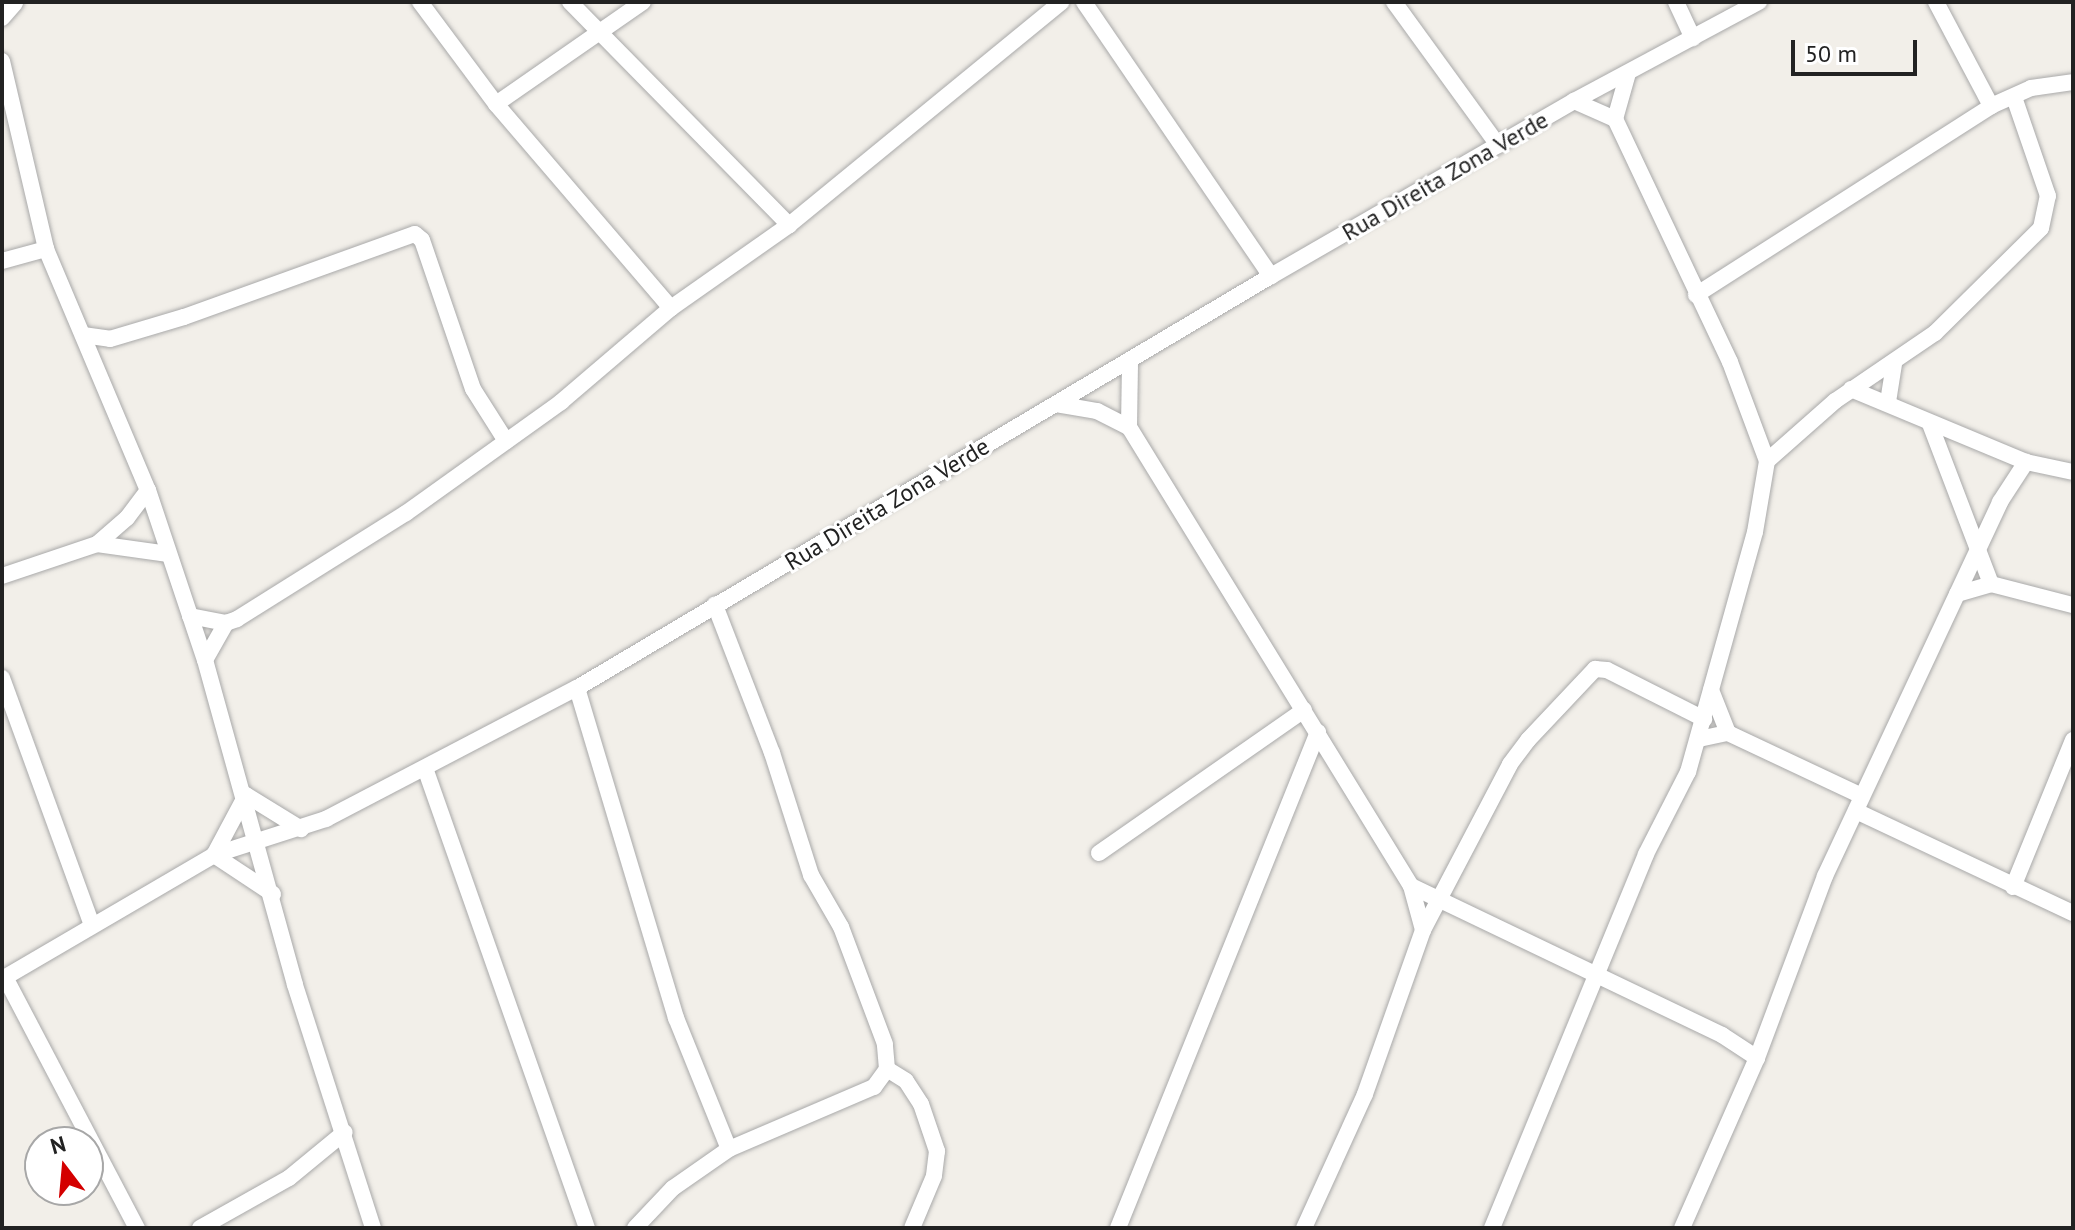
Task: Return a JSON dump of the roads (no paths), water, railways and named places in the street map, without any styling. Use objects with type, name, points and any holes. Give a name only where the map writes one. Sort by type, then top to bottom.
[{"type":"street","points":[[2,18],[15,2]]},
{"type":"street","points":[[420,2],[496,104],[671,308]]},
{"type":"street","points":[[570,2],[789,225]]},
{"type":"street","points":[[496,104],[643,2]]},
{"type":"street","points":[[205,660],[226,623],[266,604],[406,513],[561,402],[671,308],[789,225],[1061,2]]},
{"type":"street","points":[[1084,2],[1271,276]]},
{"type":"street","points":[[1394,2],[1498,145]]},
{"type":"street","points":[[1676,2],[1693,38]]},
{"type":"street","name":"Rua Direita Zona Verde","points":[[3,978],[91,923],[214,855],[301,829],[426,771],[577,688],[1271,276],[1574,101],[1759,2]]},
{"type":"street","points":[[1936,2],[1991,106]]},
{"type":"street","points":[[2,61],[46,249],[148,490],[205,660],[246,795],[295,985],[345,1132],[373,1228]]},
{"type":"street","points":[[1492,1228],[1595,978],[1699,739],[1755,532],[1767,461],[1757,424],[1615,119],[1628,73]]},
{"type":"street","points":[[2,82],[14,107]]},
{"type":"street","points":[[1696,295],[1991,106],[2031,88],[2073,82]]},
{"type":"street","points":[[1767,461],[1851,389],[1894,363],[2001,273],[2041,228],[2049,210],[2048,196],[2014,97]]},
{"type":"street","points":[[1574,101],[1615,119]]},
{"type":"street","points":[[83,335],[110,339],[415,234],[433,269],[473,389],[506,441]]},
{"type":"street","points":[[2,261],[46,249]]},
{"type":"street","points":[[95,363],[110,339]]},
{"type":"street","points":[[1129,427],[1130,360]]},
{"type":"street","points":[[1888,402],[1894,363]]},
{"type":"street","points":[[1851,389],[2026,462],[2073,472]]},
{"type":"street","points":[[1056,404],[1097,411],[1129,427],[1411,886],[1423,930]]},
{"type":"street","points":[[1930,424],[1991,584]]},
{"type":"street","points":[[1682,1228],[1757,1058],[1825,876],[1957,594],[1979,555],[2000,502],[2026,462]]},
{"type":"street","points":[[2,576],[97,544],[127,518],[148,490]]},
{"type":"street","points":[[97,544],[168,554]]},
{"type":"street","points":[[1957,594],[1991,584],[2073,605]]},
{"type":"street","points":[[635,1228],[673,1188],[729,1149],[874,1087],[887,1069],[885,1044],[841,927],[811,875],[772,753],[715,605]]},
{"type":"street","points":[[190,616],[226,623]]},
{"type":"street","points":[[1304,1228],[1365,1094],[1423,930],[1510,764],[1595,669],[1607,670],[1704,719]]},
{"type":"street","points":[[2,678],[91,923]]},
{"type":"street","points":[[577,688],[676,1018],[729,1149]]},
{"type":"street","points":[[1711,689],[1728,733]]},
{"type":"street","points":[[1099,853],[1304,710]]},
{"type":"street","points":[[1118,1228],[1318,732]]},
{"type":"street","points":[[1699,739],[1728,733],[2013,887],[2073,913]]},
{"type":"street","points":[[2013,887],[2073,740]]},
{"type":"street","points":[[426,771],[587,1228]]},
{"type":"street","points":[[246,795],[301,829]]},
{"type":"street","points":[[246,795],[214,855],[273,894]]},
{"type":"street","points":[[1411,886],[1438,903],[1722,1035],[1757,1058]]},
{"type":"street","points":[[3,978],[137,1228]]},
{"type":"street","points":[[887,1069],[906,1081],[921,1104],[937,1151],[934,1176],[912,1228]]},
{"type":"street","points":[[200,1228],[289,1178],[345,1132]]}]
